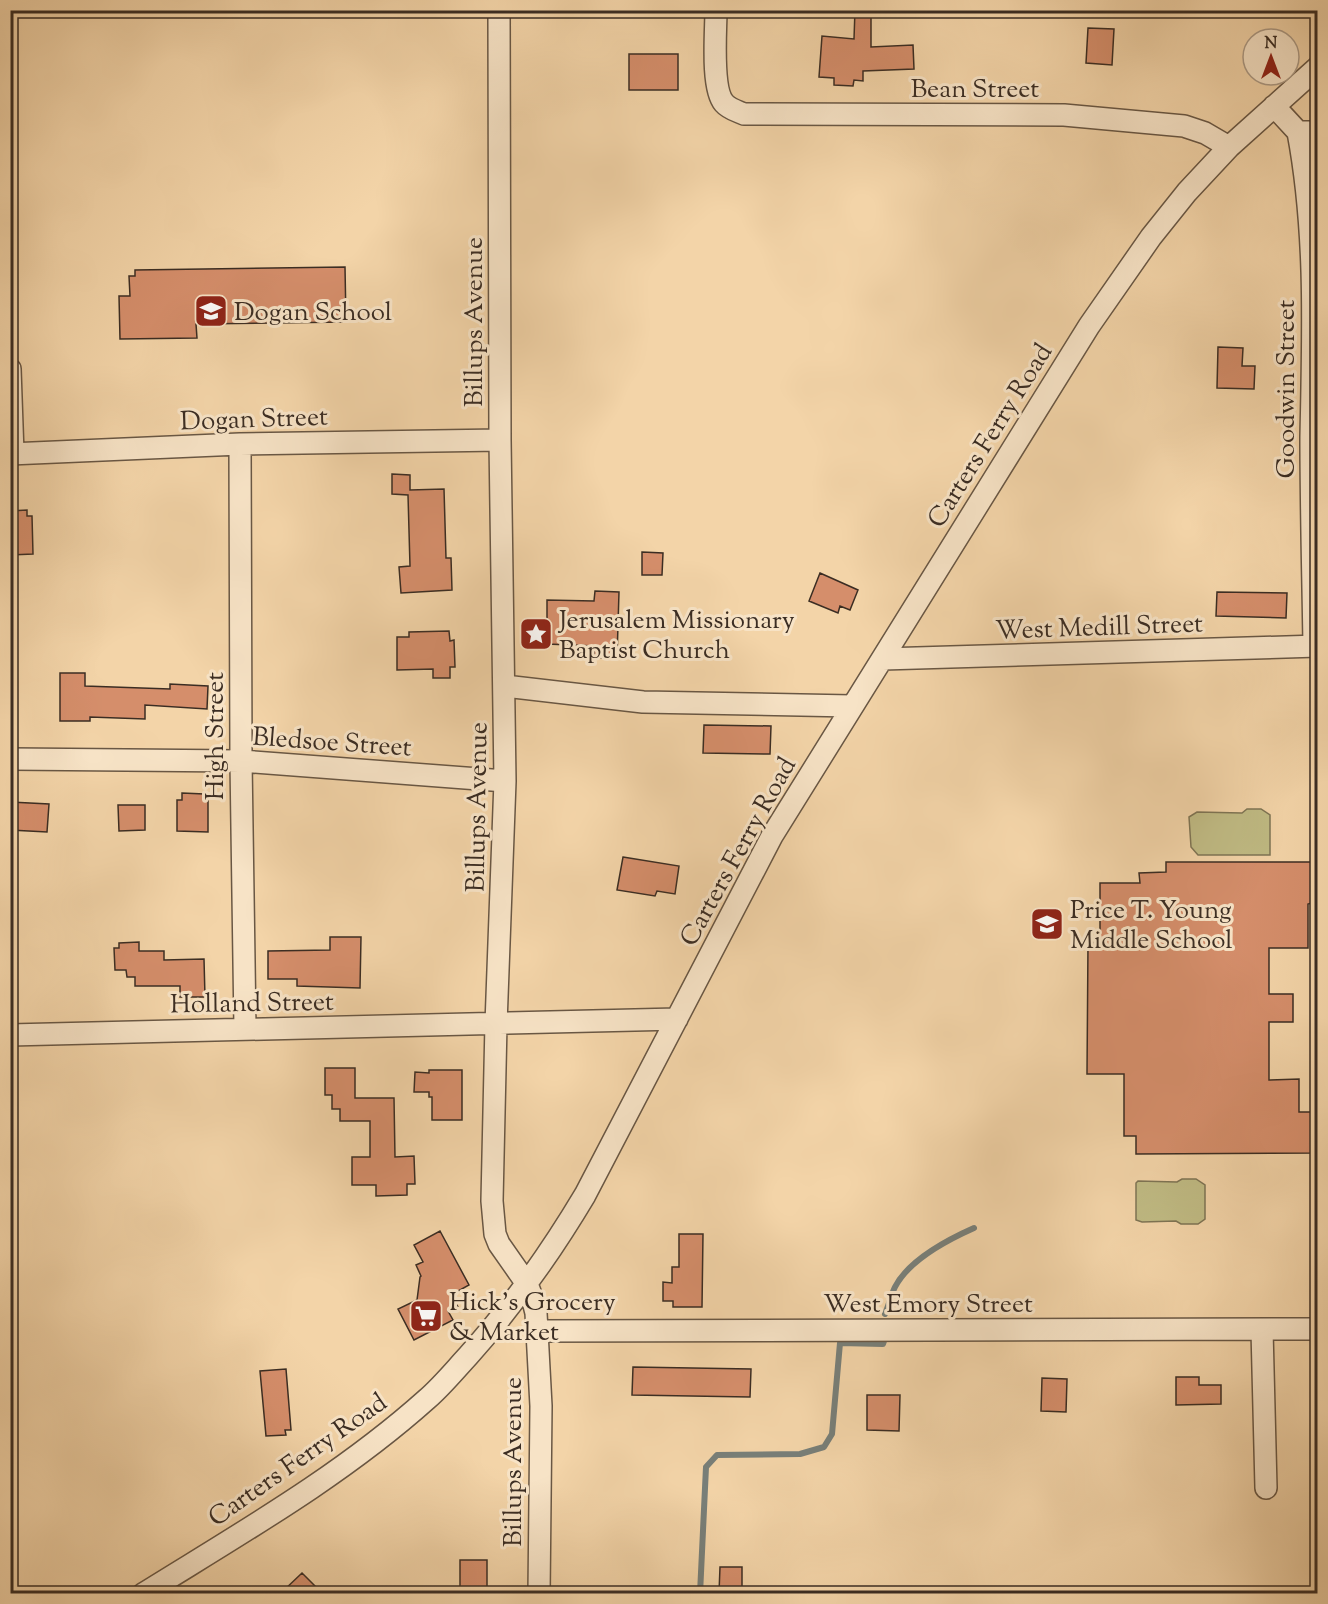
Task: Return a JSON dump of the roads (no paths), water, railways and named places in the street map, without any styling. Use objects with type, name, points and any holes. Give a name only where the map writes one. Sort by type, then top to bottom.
[{"type":"street","name":"Billups Avenue","points":[[499,10],[500,440],[505,782],[492,1201],[493,1222],[499,1244],[527,1284],[536,1313],[541,1406],[539,1593]]},
{"type":"street","name":"Bean Street","points":[[716,10],[718,89],[725,104],[744,114],[1064,115],[1169,124],[1196,129],[1229,147]]},
{"type":"street","name":"Carters Ferry Road","points":[[143,1593],[298,1497],[397,1424],[429,1397],[456,1369],[527,1284],[585,1195],[772,836],[1089,326],[1151,237],[1187,192],[1229,147],[1317,67]]},
{"type":"street","points":[[1274,105],[1308,132]]},
{"type":"street","name":"Goodwin Street","points":[[1308,132],[1306,181],[1313,296],[1311,448],[1316,646]]},
{"type":"street","points":[[10,369],[12,454]]},
{"type":"street","name":"Dogan Street","points":[[12,454],[240,444],[500,440]]},
{"type":"street","name":"High Street","points":[[240,444],[245,1028]]},
{"type":"street","name":"West Medill Street","points":[[882,659],[1316,646]]},
{"type":"street","points":[[505,686],[643,702],[852,706]]},
{"type":"street","name":"Bledsoe Street","points":[[10,759],[241,762],[505,782]]},
{"type":"street","name":"Holland Street","points":[[10,1035],[677,1019]]},
{"type":"street","name":"West Emory Street","points":[[538,1331],[1317,1329]]},
{"type":"street","points":[[1262,1330],[1266,1488]]},
{"type":"waterway","points":[[885,1314],[895,1287],[909,1268],[952,1238],[974,1228]]},
{"type":"waterway","points":[[700,1594],[706,1467],[717,1455],[800,1454],[824,1447],[832,1434],[840,1343],[883,1344],[884,1341]]},
{"type":"place","name":"Dogan School","points":[[211,311]]},
{"type":"place","name":"Jerusalem Missionary Baptist Church","points":[[536,634]]},
{"type":"place","name":"Price T. Young Middle School","points":[[1047,924]]},
{"type":"place","name":"Hick's Grocery & Market","points":[[426,1316]]}]
